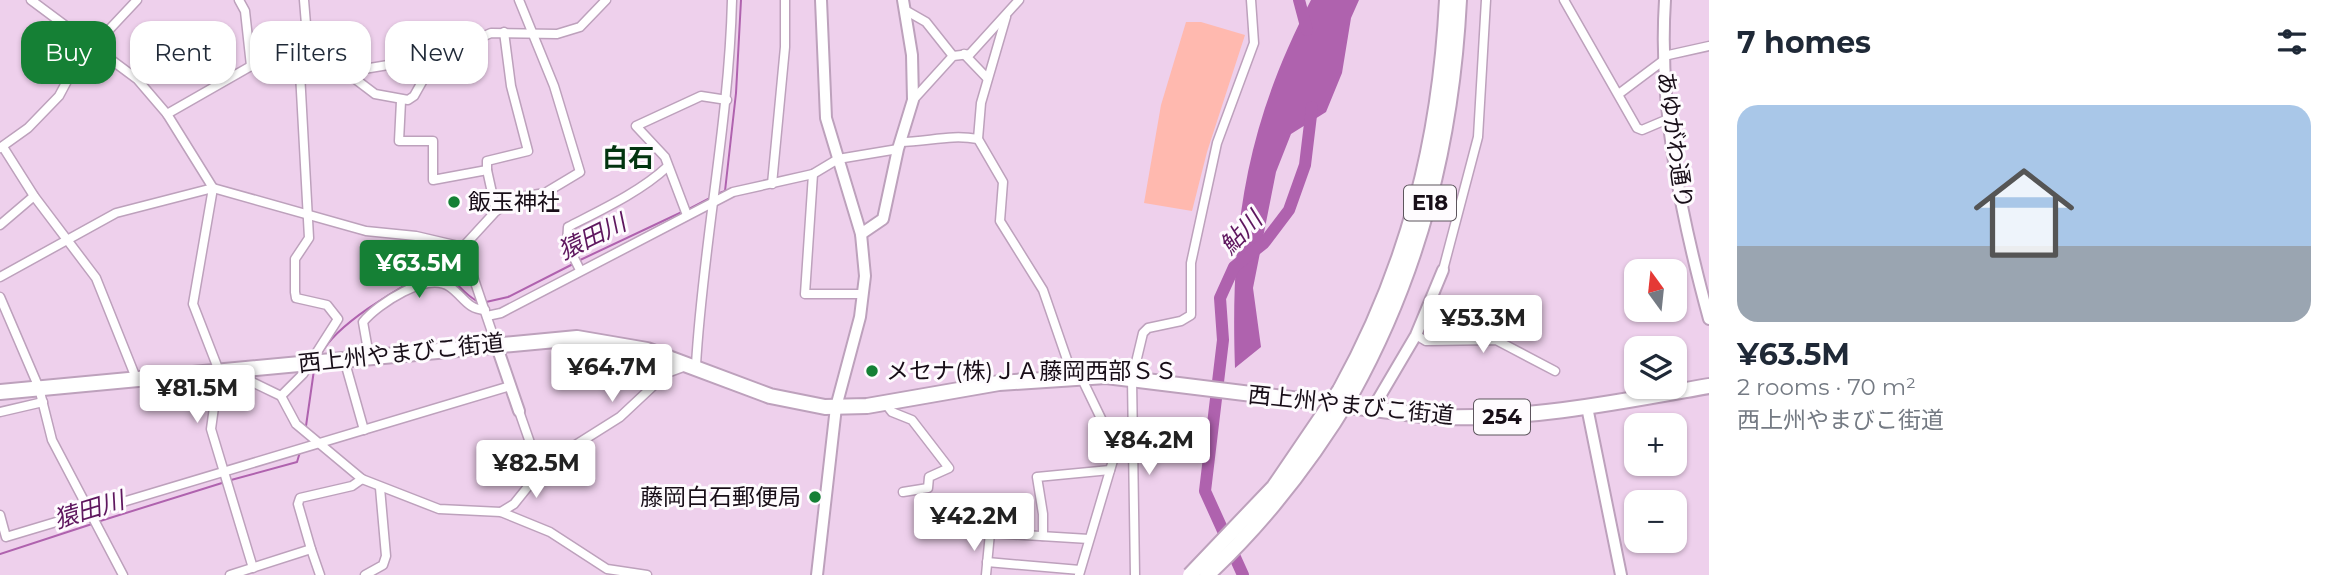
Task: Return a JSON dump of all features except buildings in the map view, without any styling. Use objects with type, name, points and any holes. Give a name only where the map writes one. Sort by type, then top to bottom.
[{"type":"highway","name":"E18","points":[[1190,575],[1274,487],[1346,391],[1382,307],[1417,210],[1438,107],[1447,0]]},
{"type":"highway","name":"E18","points":[[1207,575],[1247,535],[1297,476],[1392,312],[1427,215],[1449,110],[1459,0]]},
{"type":"highway","name":"西上州やまびこ街道","points":[[0,391],[41,395],[136,378],[577,338],[647,350],[780,399],[836,407],[885,403],[999,383],[1077,377],[1132,379],[1474,418],[1587,407],[1709,386]]},
{"type":"street","points":[[31,0],[60,21]]},
{"type":"street","points":[[116,22],[137,0]]},
{"type":"street","points":[[240,0],[245,11],[250,57]]},
{"type":"street","points":[[304,0],[306,21]]},
{"type":"street","points":[[463,247],[496,212],[520,197],[545,193],[580,172],[554,86],[519,0]]},
{"type":"street","points":[[488,35],[504,32],[557,34],[580,27],[606,0]]},
{"type":"street","points":[[502,512],[514,504],[547,463],[620,417],[667,373],[692,365],[727,100],[732,0]]},
{"type":"street","points":[[772,184],[785,47],[785,0]]},
{"type":"street","points":[[817,575],[836,407],[863,294],[865,268],[861,234],[826,118],[821,0]]},
{"type":"street","points":[[913,100],[953,56],[970,54],[1019,0]]},
{"type":"street","points":[[1135,575],[1132,379],[1143,333],[1147,328],[1181,321],[1191,315],[1191,263],[1217,143],[1254,43],[1251,0]]},
{"type":"street","points":[[1373,408],[1416,335],[1443,270],[1478,137],[1486,0]]},
{"type":"street","points":[[1564,0],[1639,130],[1668,119]]},
{"type":"street","name":"あゆがわ通り","points":[[1665,0],[1664,58],[1668,119],[1675,166],[1709,319]]},
{"type":"street","points":[[861,234],[884,219],[899,145],[913,100],[914,76],[904,5]]},
{"type":"street","points":[[904,5],[926,22],[953,56]]},
{"type":"street","points":[[987,562],[1079,572],[1114,450],[1077,377],[1043,290],[1000,221],[1003,182],[978,139],[981,103],[1006,17]]},
{"type":"street","points":[[496,212],[486,162],[527,151],[511,86],[504,32]]},
{"type":"street","points":[[1620,93],[1664,58],[1709,46]]},
{"type":"street","points":[[964,54],[987,78]]},
{"type":"street","points":[[116,63],[137,79],[167,114],[213,188],[193,304],[219,371],[211,429],[253,568]]},
{"type":"street","points":[[167,114],[250,67]]},
{"type":"street","points":[[66,84],[60,96],[28,128],[2,148],[66,241],[96,278],[136,378]]},
{"type":"street","points":[[281,396],[285,389],[296,383],[338,319],[327,305],[296,298],[295,259],[309,238],[301,84]]},
{"type":"street","points":[[362,84],[375,94],[401,101],[414,96],[421,84]]},
{"type":"street","points":[[687,214],[664,157],[636,126],[701,96],[727,100]]},
{"type":"street","points":[[401,101],[399,141],[433,142],[433,180],[487,170]]},
{"type":"street","points":[[369,356],[363,322],[416,285],[438,282],[449,287],[472,309],[501,313],[733,192],[813,174],[838,159],[899,145],[953,135],[978,139]]},
{"type":"street","points":[[579,270],[567,244],[568,227],[615,199],[645,187],[667,167]]},
{"type":"street","points":[[813,174],[805,294],[863,294]]},
{"type":"street","points":[[0,277],[116,213],[213,188],[308,217],[366,231],[416,236],[463,247]]},
{"type":"street","points":[[0,225],[34,196]]},
{"type":"street","points":[[463,247],[536,457],[547,463]]},
{"type":"street","points":[[0,297],[41,395],[52,440],[123,575]]},
{"type":"street","points":[[1416,335],[1426,341],[1496,340],[1555,371]]},
{"type":"street","points":[[344,359],[364,430]]},
{"type":"street","points":[[243,369],[251,382],[281,396],[296,424],[362,479],[439,509],[502,512],[550,532],[607,572],[646,575]]},
{"type":"street","points":[[0,515],[6,537],[510,386]]},
{"type":"street","points":[[0,412],[41,395]]},
{"type":"street","points":[[885,403],[892,412],[912,420],[949,468],[929,477],[928,488],[903,492]]},
{"type":"street","points":[[1587,407],[1621,575]]},
{"type":"street","points":[[1043,536],[1044,514],[1037,477],[1110,470]]},
{"type":"street","points":[[320,575],[298,504],[300,498],[352,486],[362,479]]},
{"type":"street","points":[[365,575],[383,565],[386,556],[380,488]]},
{"type":"street","points":[[986,575],[990,533],[1089,539]]},
{"type":"street","points":[[230,575],[311,549]]},
{"type":"shaded area","points":[[1186,22],[1201,22],[1245,35],[1207,152],[1192,211],[1144,203],[1161,105]]},
{"type":"water","points":[[1311,0],[1359,0],[1351,18],[1342,73],[1326,112],[1291,134],[1276,172],[1253,288],[1261,347],[1235,368],[1236,269],[1247,178],[1271,91]]},
{"type":"waterway","name":"猿田川","points":[[717,194],[725,191],[736,93],[741,0]]},
{"type":"waterway","name":"鮎川","points":[[1299,0],[1307,30]]},
{"type":"waterway","name":"鮎川","points":[[1243,575],[1205,491],[1223,340],[1220,298],[1234,267],[1264,243],[1289,210],[1305,165],[1312,107]]},
{"type":"waterway","name":"猿田川","points":[[689,209],[712,197]]},
{"type":"waterway","name":"猿田川","points":[[578,261],[684,211]]},
{"type":"waterway","name":"猿田川","points":[[486,302],[508,297],[573,264]]},
{"type":"waterway","name":"猿田川","points":[[321,354],[353,320],[426,273],[442,273],[477,301]]},
{"type":"waterway","name":"猿田川","points":[[306,426],[314,370]]},
{"type":"waterway","name":"猿田川","points":[[231,480],[297,462],[300,452]]},
{"type":"waterway","name":"猿田川","points":[[97,522],[222,483]]},
{"type":"waterway","name":"猿田川","points":[[0,554],[92,524]]},
{"type":"place","name":"飯玉神社","points":[[454,202]]},
{"type":"place","name":"メセナ(株)ＪＡ藤岡西部ＳＳ","points":[[872,371]]},
{"type":"place","name":"藤岡白石郵便局","points":[[815,497]]},
{"type":"district","name":"白石","points":[[628,158]]}]
